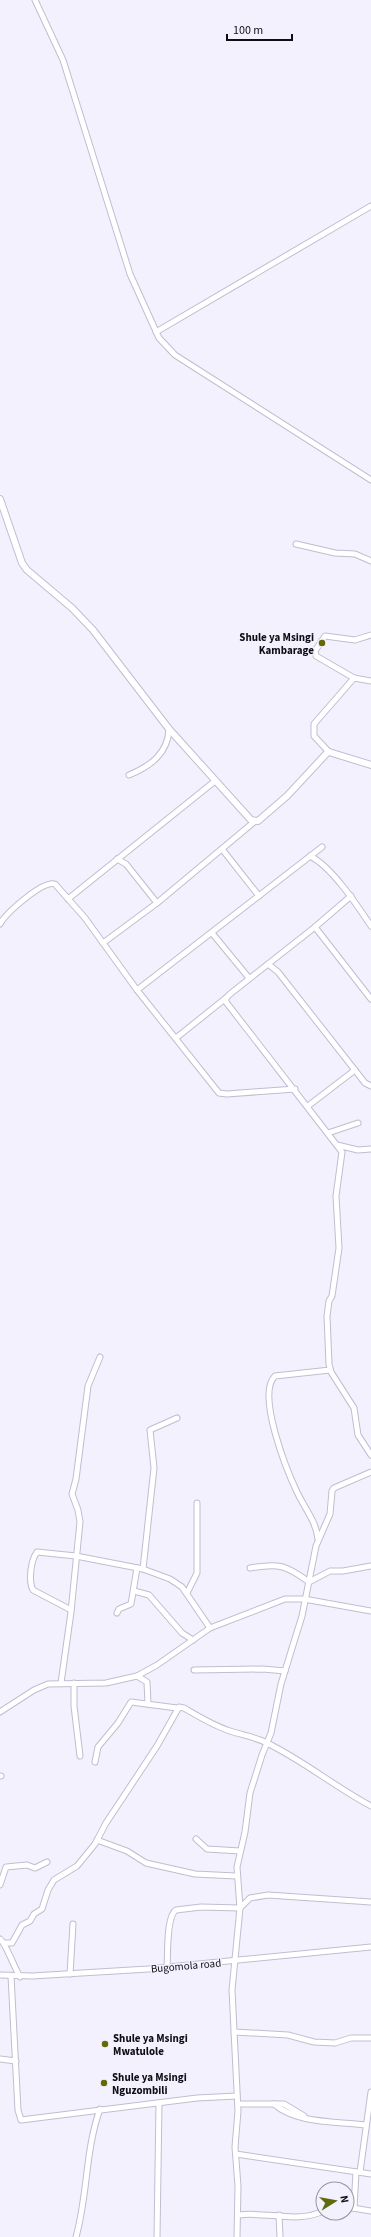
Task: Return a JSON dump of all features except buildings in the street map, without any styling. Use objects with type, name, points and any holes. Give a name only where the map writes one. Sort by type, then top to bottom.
[{"type":"street","points":[[35,0],[62,60],[122,252],[156,332],[166,347],[371,480]]},
{"type":"street","points":[[156,332],[371,206]]},
{"type":"street","points":[[0,498],[22,563],[27,570],[72,608],[93,630],[168,729],[250,820],[254,822]]},
{"type":"street","points":[[296,544],[335,553],[354,554],[371,561]]},
{"type":"street","points":[[371,635],[355,640],[325,636],[315,651],[316,656],[354,678],[371,681]]},
{"type":"street","points":[[354,678],[314,724],[314,736],[330,752],[371,765]]},
{"type":"street","points":[[130,775],[142,769],[165,749],[168,729]]},
{"type":"street","points":[[103,943],[157,904],[254,822],[275,808],[320,758],[330,752]]},
{"type":"street","points":[[68,899],[215,781]]},
{"type":"street","points":[[137,990],[322,847]]},
{"type":"street","points":[[222,849],[259,896]]},
{"type":"street","points":[[310,856],[321,862],[351,896],[371,926]]},
{"type":"street","points":[[117,859],[126,864],[157,904]]},
{"type":"street","points":[[0,924],[18,905],[50,883],[56,885],[103,943],[137,990],[221,1094],[295,1089]]},
{"type":"street","points":[[176,1038],[249,978],[315,927],[351,896]]},
{"type":"street","points":[[315,927],[371,999]]},
{"type":"street","points":[[212,933],[249,978]]},
{"type":"street","points":[[268,964],[278,972],[365,1083],[371,1086]]},
{"type":"street","points":[[226,998],[229,1009],[295,1089],[337,1145],[342,1155],[336,1196],[339,1248],[327,1316],[326,1349],[330,1370],[354,1408],[358,1435],[371,1455]]},
{"type":"street","points":[[308,1106],[355,1070]]},
{"type":"street","points":[[328,1133],[358,1123]]},
{"type":"street","points":[[337,1145],[358,1150],[371,1149]]},
{"type":"street","points":[[61,1683],[71,1610],[80,1516],[72,1494],[76,1479],[88,1386],[100,1357]]},
{"type":"street","points":[[318,1540],[316,1527],[297,1493],[273,1425],[269,1392],[271,1381],[275,1376],[330,1370]]},
{"type":"street","points":[[117,1613],[119,1609],[131,1604],[140,1568],[154,1468],[150,1430],[177,1418]]},
{"type":"street","points":[[237,2237],[238,2215],[236,2154],[238,2104],[232,1990],[234,1962],[238,1944],[240,1908],[240,1894],[236,1876],[250,1793],[266,1742],[271,1732],[285,1671],[299,1628],[304,1599],[318,1540],[330,1514],[333,1489],[371,1472]]},
{"type":"street","points":[[187,1593],[197,1573],[197,1503]]},
{"type":"street","points":[[71,1610],[33,1590],[30,1584],[31,1574],[37,1552],[76,1556],[140,1568],[170,1579],[187,1593],[210,1628]]},
{"type":"street","points":[[250,1568],[269,1565],[277,1566],[293,1570],[309,1582]]},
{"type":"street","points":[[309,1582],[330,1571],[371,1566]]},
{"type":"street","points":[[134,1591],[149,1595],[182,1633],[193,1640]]},
{"type":"street","points":[[0,1712],[34,1690],[48,1684],[106,1683],[137,1676],[157,1665],[210,1628],[284,1599],[304,1599],[371,1611]]},
{"type":"street","points":[[194,1670],[254,1669],[285,1671]]},
{"type":"street","points":[[137,1676],[147,1682],[148,1704]]},
{"type":"street","points":[[74,1683],[74,1706],[80,1756]]},
{"type":"street","points":[[95,1762],[98,1747],[118,1724],[130,1702],[184,1708],[228,1731],[266,1742],[322,1774],[345,1792],[371,1806]]},
{"type":"street","points":[[20,1977],[8,1956],[2,1941],[12,1942],[22,1925],[30,1921],[34,1914],[42,1909],[48,1890],[54,1880],[77,1866],[97,1840],[106,1823],[157,1746],[177,1708]]},
{"type":"street","points":[[196,1839],[207,1849],[240,1851]]},
{"type":"street","points":[[97,1840],[127,1851],[146,1863],[195,1874],[236,1876]]},
{"type":"street","points":[[0,1885],[6,1867],[27,1865],[34,1868],[47,1862]]},
{"type":"street","points":[[167,1967],[169,1931],[173,1911],[201,1907],[240,1908],[250,1898],[268,1895],[371,1902]]},
{"type":"street","points":[[70,1974],[73,1924]]},
{"type":"street","name":"Bugomola road","points":[[0,1975],[20,1977],[234,1962],[371,1947]]},
{"type":"street","points":[[11,1976],[18,2110],[21,2120],[100,2109],[209,2097],[237,2096]]},
{"type":"street","points":[[234,2032],[288,2035],[314,2042],[335,2043],[351,2038],[371,2038]]},
{"type":"street","points":[[0,2059],[16,2061]]},
{"type":"street","points":[[355,2199],[371,2092]]},
{"type":"street","points":[[157,2237],[159,2103]]},
{"type":"street","points":[[238,2104],[285,2104],[305,2117],[366,2125]]},
{"type":"street","points":[[76,2237],[84,2205],[90,2144],[100,2109]]},
{"type":"street","points":[[236,2154],[371,2174]]},
{"type":"street","points":[[355,2208],[371,2211]]},
{"type":"street","points":[[238,2215],[254,2213],[279,2216],[311,2216],[315,2214]]},
{"type":"street","points":[[279,2216],[280,2237]]},
{"type":"place","name":"Shule ya Msingi Kambarage","points":[[322,643]]},
{"type":"place","name":"Shule ya Msingi Mwatulole","points":[[105,2044]]},
{"type":"place","name":"Shule ya Msingi Nguzombili","points":[[104,2083]]}]
